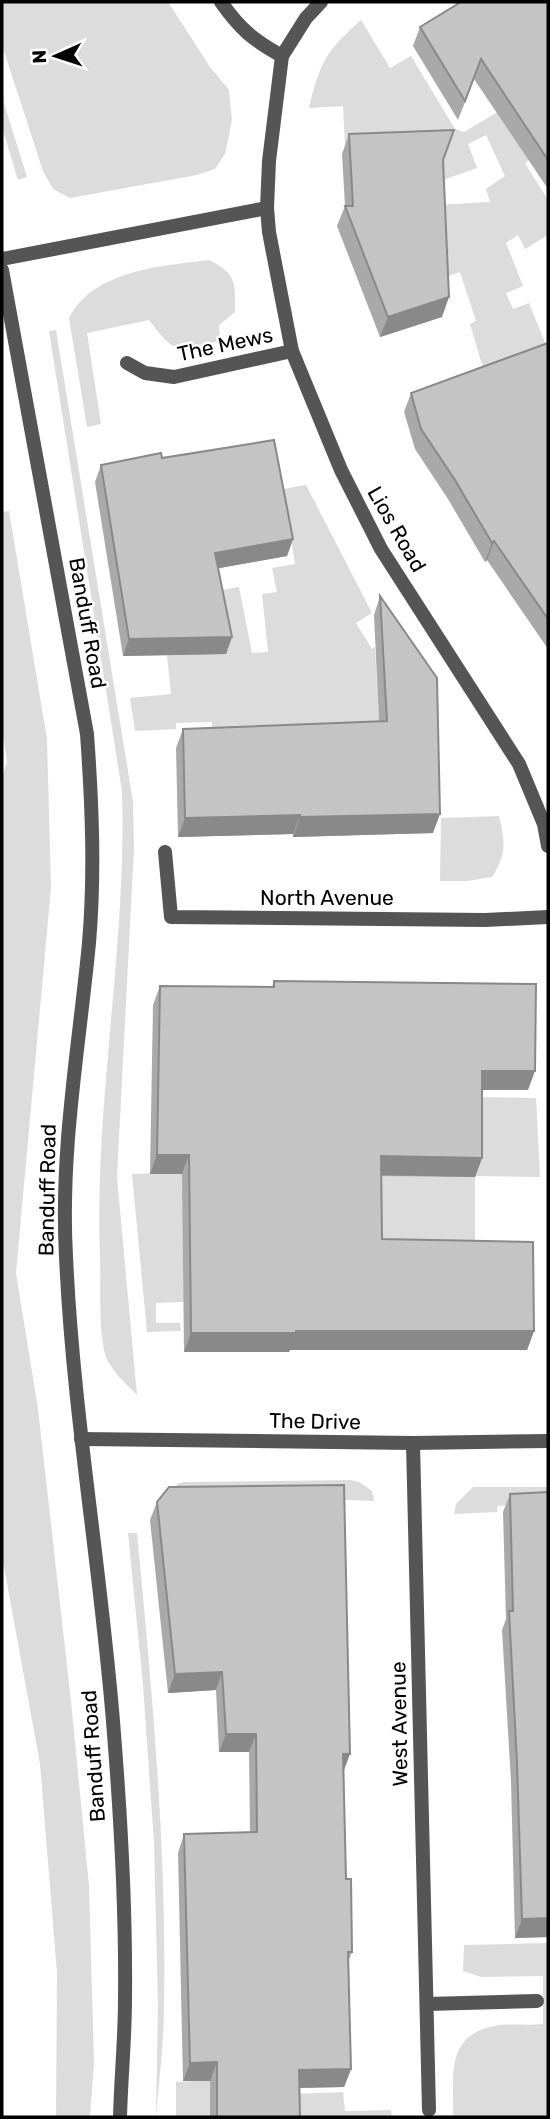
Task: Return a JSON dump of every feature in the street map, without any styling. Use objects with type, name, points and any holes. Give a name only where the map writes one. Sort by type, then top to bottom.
[{"type":"street","points":[[221,2],[238,26],[260,44],[282,56],[306,18],[321,2]]},
{"type":"street","name":"Lios Road","points":[[282,56],[271,141],[267,208],[277,281],[292,351],[341,470],[381,549],[519,764],[544,824],[548,846]]},
{"type":"street","points":[[2,259],[267,208]]},
{"type":"street","name":"Banduff Road","points":[[2,270],[84,721],[92,809],[93,879],[89,945],[78,1022],[66,1188],[65,1253],[73,1365],[114,1732],[125,1998],[120,2117]]},
{"type":"street","name":"The Mews","points":[[127,363],[145,373],[174,377],[292,351]]},
{"type":"street","name":"North Avenue","points":[[165,852],[171,917],[485,920],[548,917]]},
{"type":"street","name":"The Drive","points":[[81,1439],[413,1443],[548,1441]]},
{"type":"street","name":"West Avenue","points":[[413,1443],[429,2109]]},
{"type":"street","points":[[428,2004],[537,2001]]},
{"type":"shaded area","points":[[2,2],[168,2],[210,67],[229,90],[232,120],[225,154],[215,169],[197,175],[70,198],[53,189],[43,171],[2,45]]},
{"type":"shaded area","points":[[361,20],[390,68],[411,56],[455,129],[464,132],[506,107],[548,146],[525,163],[548,200],[548,235],[525,249],[518,235],[506,243],[523,286],[506,293],[513,309],[529,303],[548,350],[483,368],[470,324],[476,321],[460,272],[441,278],[436,205],[490,202],[486,189],[505,176],[486,135],[468,144],[477,168],[440,181],[437,144],[345,146],[343,106],[309,108],[326,58]]},
{"type":"shaded area","points":[[2,97],[27,177],[18,180],[2,127]]},
{"type":"shaded area","points":[[209,260],[230,275],[234,286],[235,312],[219,325],[220,341],[179,348],[166,340],[149,320],[87,333],[101,424],[87,427],[69,318],[80,302],[112,280],[130,273]]},
{"type":"shaded area","points":[[56,330],[133,802],[134,847],[117,1177],[137,1395],[107,1360],[101,1331],[99,1200],[120,908],[122,791],[49,331]]},
{"type":"shaded area","points":[[306,485],[372,613],[356,623],[372,649],[375,647],[380,740],[213,746],[212,722],[176,723],[176,729],[135,731],[130,698],[171,694],[167,655],[198,594],[239,587],[252,653],[268,652],[262,594],[277,592],[272,568],[295,564],[283,489]]},
{"type":"shaded area","points":[[9,511],[47,739],[51,888],[16,1273],[38,1409],[89,1886],[94,2063],[90,2117],[56,2117],[57,1973],[40,1764],[2,1556],[2,778],[7,762],[2,727],[2,512]]},
{"type":"shaded area","points":[[499,816],[503,848],[492,877],[440,881],[441,818]]},
{"type":"shaded area","points":[[475,1097],[536,1098],[540,1177],[475,1176],[475,1244],[353,1244],[300,1153]]},
{"type":"shaded area","points":[[202,1117],[183,1235],[184,1302],[156,1303],[156,1323],[180,1323],[181,1331],[147,1332],[132,1174],[164,1173]]},
{"type":"shaded area","points":[[351,1480],[372,1491],[374,1501],[174,1493],[177,1484],[184,1482]]},
{"type":"shaded area","points":[[473,1487],[548,1487],[548,1504],[497,1506],[497,1512],[454,1514],[456,1504]]},
{"type":"shaded area","points":[[128,1533],[137,1533],[161,1829],[164,2020],[156,2117],[158,2004],[154,1843],[143,1685]]},
{"type":"shaded area","points":[[548,1943],[548,2117],[392,2117],[453,2115],[453,2072],[460,2048],[467,2039],[478,2031],[494,2026],[543,2024],[543,1976],[481,1977],[463,1971],[464,1945]]},
{"type":"shaded area","points":[[232,2079],[234,2117],[176,2117],[176,2082]]},
{"type":"shaded area","points":[[343,2092],[345,2111],[391,2110],[392,2117],[297,2117],[296,2094]]},
{"type":"building","points":[[461,2],[548,2],[548,160],[481,59],[465,101],[420,27]]},
{"type":"building","points":[[454,130],[443,160],[449,297],[388,317],[345,206],[353,206],[349,134]]},
{"type":"building","points":[[548,343],[548,619],[494,541],[492,543],[421,429],[411,393]]},
{"type":"building","points":[[274,440],[293,539],[215,553],[232,637],[129,639],[101,465],[161,453],[162,458]]},
{"type":"building","points":[[380,596],[437,678],[440,814],[185,818],[183,729],[387,721]]},
{"type":"building","points":[[274,981],[536,984],[535,1071],[482,1071],[482,1158],[381,1156],[382,1239],[533,1242],[534,1331],[191,1333],[189,1155],[157,1155],[160,986],[274,987]]},
{"type":"building","points":[[344,1485],[350,1754],[343,1754],[346,1879],[351,1879],[352,1952],[348,1952],[351,2069],[299,2070],[300,2117],[217,2117],[217,2062],[190,2063],[184,1834],[257,1832],[256,1734],[226,1734],[222,1672],[175,1674],[157,1502],[169,1487]]},
{"type":"building","points":[[548,1492],[548,1918],[522,1919],[509,1611],[513,1611],[510,1494]]}]
